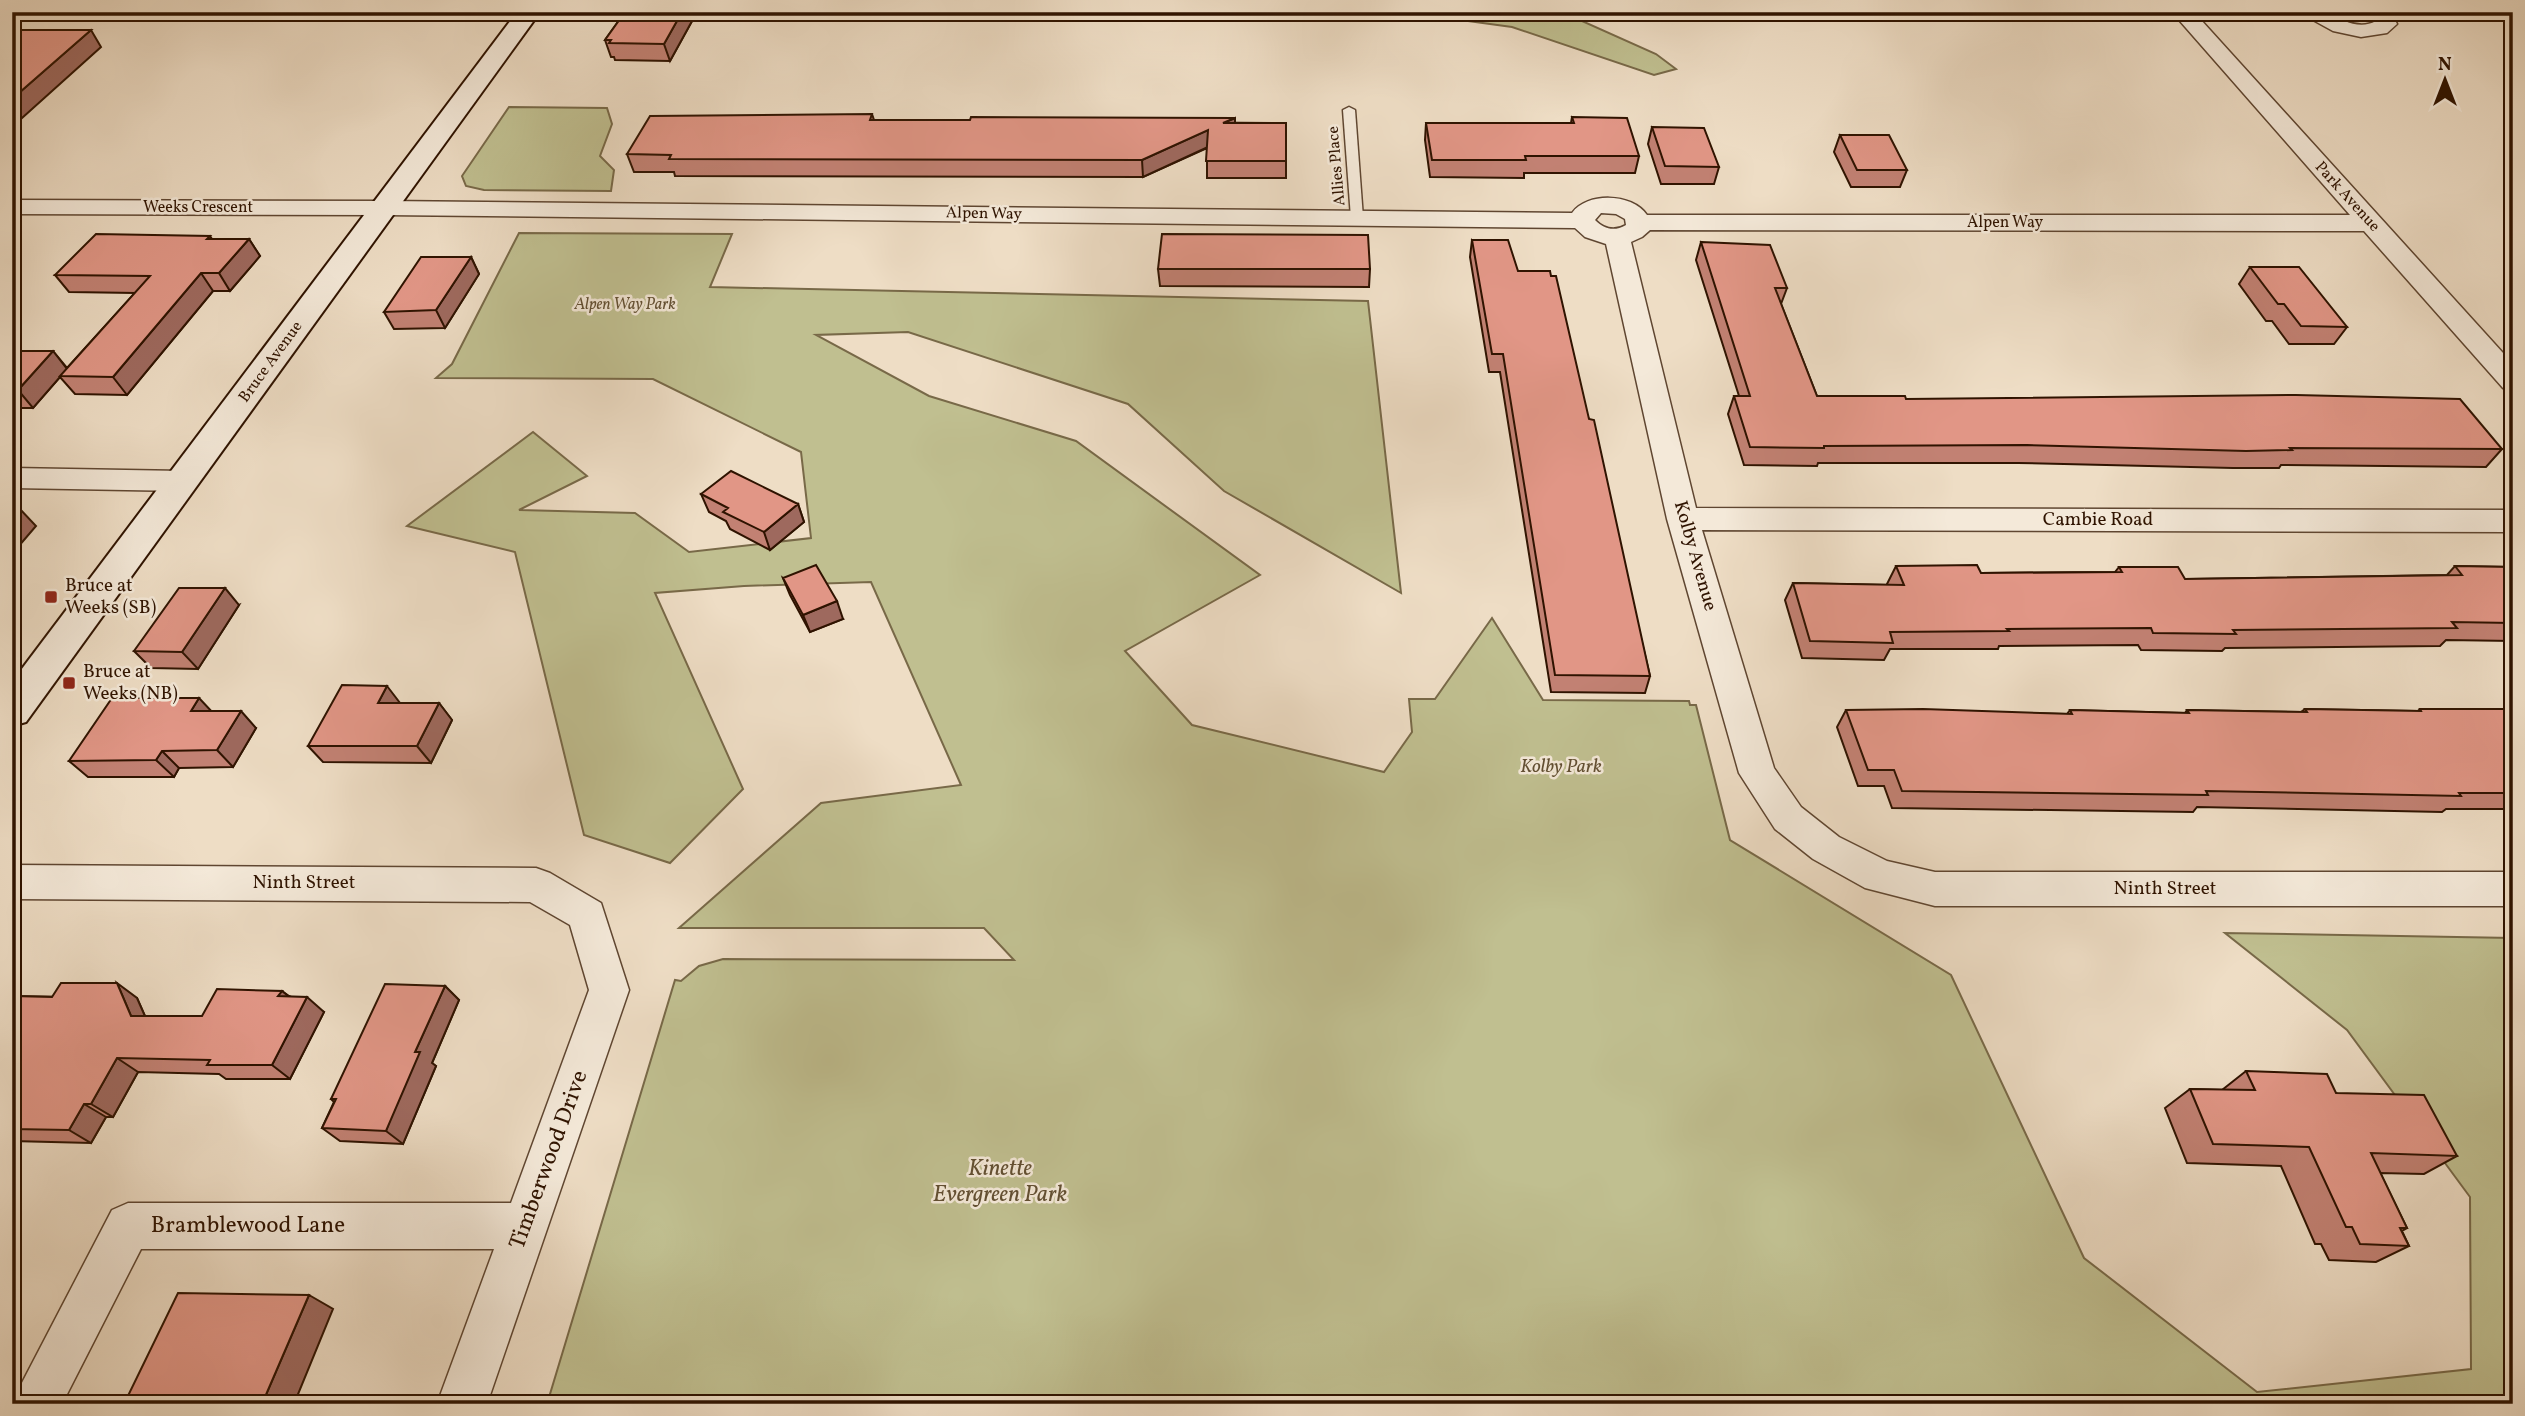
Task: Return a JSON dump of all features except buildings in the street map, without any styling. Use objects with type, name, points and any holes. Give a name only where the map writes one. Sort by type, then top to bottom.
[{"type":"street","name":"Bruce Avenue","points":[[12,711],[529,12]]},
{"type":"street","points":[[2183,13],[2317,13],[2341,27],[2364,31],[2383,28],[2387,24],[2387,20],[2378,12]]},
{"type":"street","name":"Park Avenue","points":[[2183,13],[2513,382]]},
{"type":"street","name":"Alpen Way","points":[[385,208],[1583,221],[1586,211],[1607,205],[1632,212],[1628,230],[2371,223]]},
{"type":"street","name":"Weeks Crescent","points":[[12,208],[385,208]]},
{"type":"street","name":"Kolby Avenue","points":[[1628,230],[1683,519],[1757,773],[1788,818],[1826,848]]},
{"type":"street","points":[[12,478],[183,481]]},
{"type":"street","name":"Cambie Road","points":[[1683,519],[2513,521]]},
{"type":"street","name":"Ninth Street","points":[[1826,848],[1879,876],[1935,889],[2513,889]]},
{"type":"street","name":"Ninth Street","points":[[12,882],[536,885],[587,915]]},
{"type":"street","name":"Timberwood Drive","points":[[462,1404],[609,990],[587,915]]},
{"type":"street","name":"Bramblewood Lane","points":[[36,1404],[128,1226],[525,1226]]},
{"type":"lane","name":"Allies Place","points":[[1349,110],[1357,218]]},
{"type":"green space","points":[[1402,12],[1562,12],[1656,54],[1676,69],[1654,75],[1512,27]]},
{"type":"green space","points":[[509,107],[607,108],[612,124],[600,156],[614,170],[611,191],[484,190],[466,186],[462,176]]},
{"type":"green space","points":[[519,233],[732,234],[710,287],[1368,301],[1401,593],[1224,491],[1128,404],[908,332],[816,335],[929,396],[1076,441],[1260,575],[1125,651],[1192,725],[1384,772],[1412,732],[1409,699],[1435,699],[1492,618],[1543,700],[1689,701],[1690,705],[1696,705],[1730,840],[1951,975],[2084,1258],[2257,1392],[2471,1369],[2470,1197],[2347,1030],[2225,933],[2513,938],[2513,1404],[547,1404],[675,980],[681,981],[699,966],[723,959],[1014,960],[984,928],[679,928],[821,803],[961,785],[871,582],[744,586],[655,593],[743,789],[670,863],[584,835],[515,552],[407,526],[533,432],[587,476],[519,510],[635,513],[689,552],[811,538],[801,452],[653,379],[436,378],[452,364]]},
{"type":"place","name":"Bruce at Weeks (SB)","points":[[51,597]]},
{"type":"place","name":"Bruce at Weeks (NB)","points":[[69,683]]},
{"type":"park label","name":"Alpen Way Park","points":[[625,305]]},
{"type":"park label","name":"Kolby Park","points":[[1561,767]]},
{"type":"park label","name":"Kinette Evergreen Park","points":[[1000,1182]]}]
